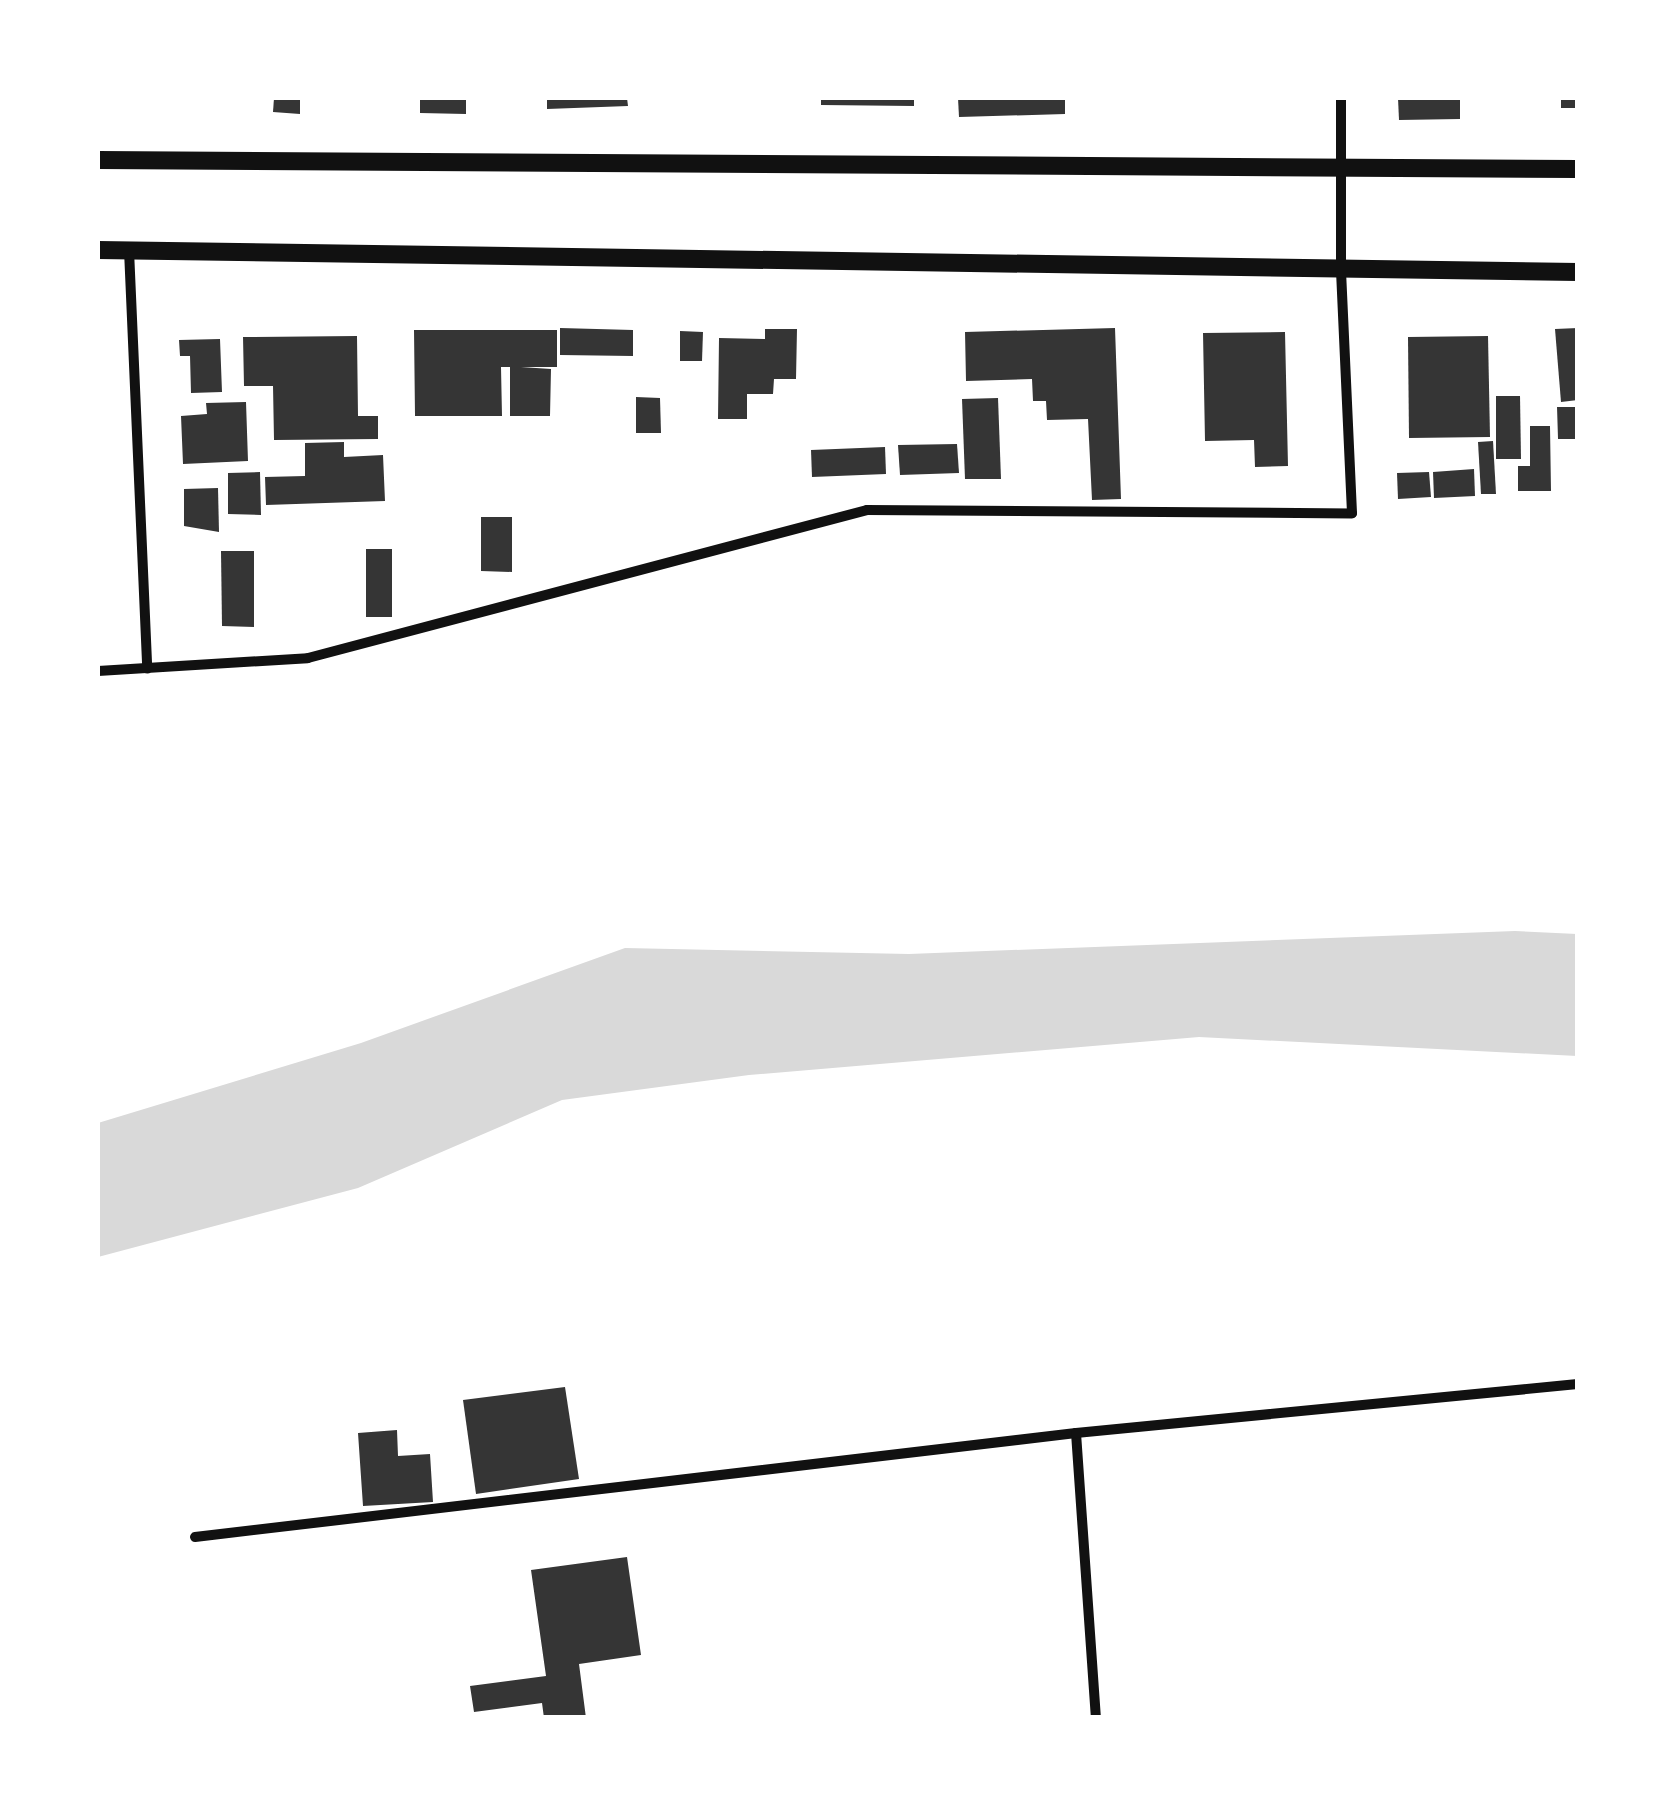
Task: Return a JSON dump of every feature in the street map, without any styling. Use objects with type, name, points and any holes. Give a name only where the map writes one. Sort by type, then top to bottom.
[{"type":"street","points":[[98,670],[308,658],[867,510],[1352,513],[1341,272],[1341,98]]},
{"type":"street","points":[[98,160],[1578,169]]},
{"type":"street","points":[[98,250],[1341,272],[1578,272]]},
{"type":"street","points":[[129,250],[147,670]]},
{"type":"street","points":[[195,1537],[1076,1433],[1578,1384]]},
{"type":"street","points":[[1076,1433],[1096,1718]]},
{"type":"shaded area","points":[[1515,931],[1577,934],[1577,1056],[1199,1037],[749,1075],[562,1100],[358,1188],[98,1257],[98,1123],[361,1043],[625,948],[909,954]]},
{"type":"building","points":[[274,98],[300,98],[300,114],[273,112]]},
{"type":"building","points":[[420,98],[466,98],[466,114],[420,113]]},
{"type":"building","points":[[547,98],[627,98],[628,106],[547,109]]},
{"type":"building","points":[[821,98],[914,98],[914,106],[821,105]]},
{"type":"building","points":[[958,98],[1065,98],[1065,114],[959,117]]},
{"type":"building","points":[[1398,98],[1460,98],[1460,119],[1399,120]]},
{"type":"building","points":[[1561,98],[1578,98],[1578,108],[1561,108]]},
{"type":"building","points":[[560,328],[633,330],[633,356],[560,355]]},
{"type":"building","points":[[1115,328],[1121,499],[1092,500],[1088,419],[1047,420],[1046,401],[1033,401],[1032,379],[966,381],[965,332]]},
{"type":"building","points":[[1578,328],[1578,400],[1561,402],[1555,329]]},
{"type":"building","points":[[765,329],[797,329],[796,379],[774,379],[773,394],[747,394],[747,419],[718,419],[719,338],[765,339]]},
{"type":"building","points":[[414,330],[557,330],[557,367],[521,367],[551,369],[550,416],[510,416],[510,367],[501,367],[502,416],[415,416]]},
{"type":"building","points":[[680,331],[703,332],[702,361],[680,361]]},
{"type":"building","points":[[1285,332],[1288,466],[1255,467],[1254,440],[1205,441],[1203,333]]},
{"type":"building","points":[[357,336],[358,416],[378,416],[378,439],[274,440],[273,386],[244,386],[243,337]]},
{"type":"building","points":[[1488,336],[1490,437],[1409,438],[1408,337]]},
{"type":"building","points":[[220,339],[222,392],[191,393],[190,356],[180,356],[179,340]]},
{"type":"building","points":[[1496,396],[1520,396],[1521,459],[1496,459]]},
{"type":"building","points":[[636,397],[660,398],[661,433],[636,433]]},
{"type":"building","points":[[998,398],[1001,479],[965,479],[962,399]]},
{"type":"building","points":[[246,402],[248,461],[183,464],[181,416],[207,414],[206,403]]},
{"type":"building","points":[[1557,407],[1578,407],[1578,439],[1558,439]]},
{"type":"building","points":[[1530,426],[1550,426],[1551,491],[1518,491],[1518,466],[1530,466]]},
{"type":"building","points":[[1493,441],[1496,494],[1481,494],[1478,442]]},
{"type":"building","points":[[344,442],[344,457],[383,455],[385,501],[266,505],[265,477],[305,476],[305,443]]},
{"type":"building","points":[[957,444],[959,473],[900,475],[898,445]]},
{"type":"building","points":[[885,447],[886,474],[812,477],[811,450]]},
{"type":"building","points":[[1474,469],[1475,496],[1434,498],[1433,472]]},
{"type":"building","points":[[260,472],[261,515],[228,514],[228,473]]},
{"type":"building","points":[[1429,472],[1431,497],[1398,499],[1397,473]]},
{"type":"building","points":[[218,488],[219,532],[184,526],[184,489]]},
{"type":"building","points":[[481,517],[512,517],[512,572],[481,571]]},
{"type":"building","points":[[366,549],[392,549],[392,617],[366,617]]},
{"type":"building","points":[[221,551],[254,551],[254,627],[222,626]]},
{"type":"building","points":[[565,1387],[579,1479],[476,1494],[463,1400]]},
{"type":"building","points":[[397,1430],[398,1456],[430,1454],[433,1502],[363,1506],[358,1433]]},
{"type":"building","points":[[627,1557],[641,1655],[579,1664],[586,1718],[544,1718],[542,1703],[474,1712],[470,1686],[546,1676],[531,1570]]}]
